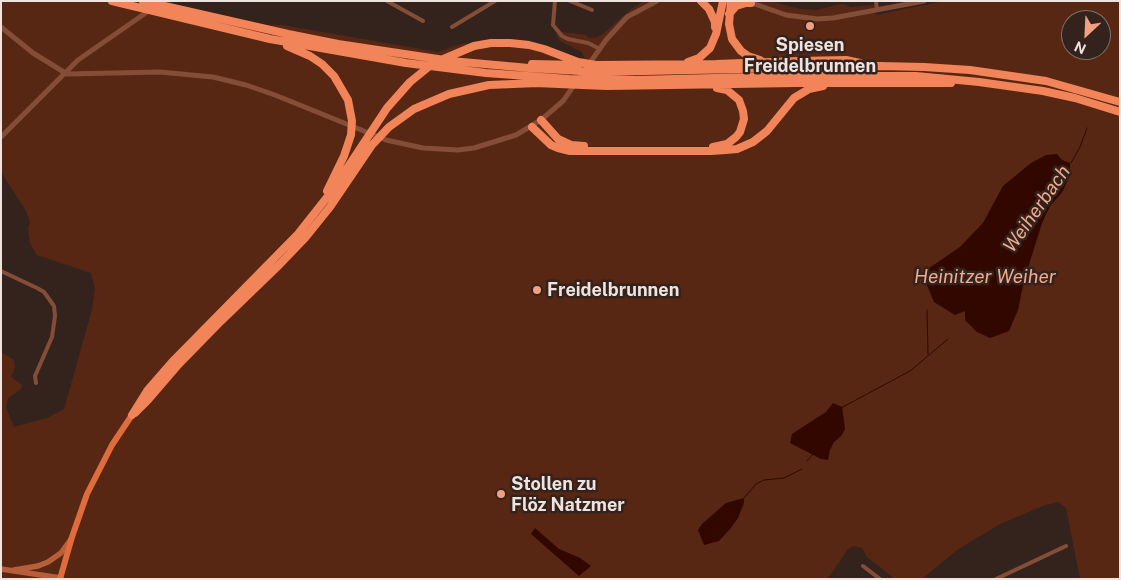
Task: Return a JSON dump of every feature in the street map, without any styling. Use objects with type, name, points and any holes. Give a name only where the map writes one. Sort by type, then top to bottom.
[{"type":"highway","points":[[112,1],[296,36],[414,56],[487,65],[572,72],[636,80],[864,75],[916,76],[1043,91],[1075,98],[1120,112]]},
{"type":"highway","points":[[143,1],[176,14],[270,39],[538,84]]},
{"type":"highway","points":[[701,1],[712,15],[716,34]]},
{"type":"highway","points":[[596,76],[699,58],[710,48],[716,34],[723,1]]},
{"type":"highway","points":[[730,1],[730,33],[736,46],[748,56],[767,62]]},
{"type":"highway","points":[[729,14],[736,6],[749,2]]},
{"type":"highway","points":[[270,39],[279,45],[301,51],[322,64],[342,87],[351,110],[351,136],[344,156],[314,215]]},
{"type":"highway","points":[[132,415],[147,391],[174,360],[286,248],[332,191],[387,108],[410,82],[431,65],[461,50],[474,46],[501,43],[528,45],[572,72]]},
{"type":"highway","points":[[664,64],[846,60],[880,66]]},
{"type":"highway","points":[[596,76],[880,66],[970,70],[1046,81],[1120,102]]},
{"type":"highway","points":[[457,70],[572,72],[696,85],[727,90],[738,100],[743,111],[742,126],[736,137],[727,144],[710,147],[580,146],[565,143],[558,139],[541,120]]},
{"type":"highway","points":[[132,415],[144,405],[209,333],[305,238],[330,207],[372,145],[394,122],[414,109],[448,94],[490,85],[538,84],[572,72]]},
{"type":"highway","points":[[696,85],[953,84],[979,82]]},
{"type":"highway","points":[[532,127],[551,145],[570,151],[711,152],[746,146],[761,137],[788,104],[801,94],[818,87],[844,83]]},
{"type":"main road","points":[[1,569],[60,578],[84,501],[112,445],[132,415]]},
{"type":"main road","points":[[14,570],[38,566],[48,562],[61,553],[72,537]]},
{"type":"main road","points":[[28,572],[52,579]]},
{"type":"street","points":[[1,137],[63,73],[93,49],[163,1]]},
{"type":"street","points":[[387,1],[423,21]]},
{"type":"street","points":[[452,27],[496,1]]},
{"type":"street","points":[[555,1],[554,25],[562,36],[588,43],[600,49]]},
{"type":"street","points":[[570,1],[592,10]]},
{"type":"street","points":[[1,27],[33,53],[63,73],[160,72],[213,77],[246,85],[275,95],[386,140],[424,148],[458,150],[492,143],[532,127],[562,101],[613,32],[627,18],[657,1]]},
{"type":"street","points":[[876,1],[877,10]]},
{"type":"street","points":[[749,2],[786,15],[817,19],[833,18],[924,1]]},
{"type":"street","points":[[1,271],[44,292],[54,306],[55,316],[52,337],[35,376],[36,384]]},
{"type":"street","points":[[996,579],[1066,546]]},
{"type":"street","points":[[863,566],[877,578]]},
{"type":"shaded area","points":[[1,1],[160,1],[267,25],[282,25],[438,52],[457,45],[483,40],[525,40],[583,59],[582,52],[560,41],[556,34],[562,32],[595,38],[603,34],[630,10],[644,1],[770,1],[800,9],[818,10],[843,4],[851,7],[874,5],[876,15],[944,1],[1120,1],[1120,578],[1080,579],[1066,508],[1058,502],[1045,505],[1000,524],[957,550],[922,579],[895,579],[867,557],[862,548],[854,546],[848,549],[826,579],[1,579],[1,352],[14,360],[15,367],[11,377],[22,385],[21,389],[8,398],[6,408],[14,427],[47,418],[64,409],[92,310],[95,288],[91,273],[37,255],[30,243],[28,228],[30,222],[26,211],[1,172]],"holes":[[[1057,154],[1062,160],[1063,191],[1050,206],[1042,223],[1024,280],[1018,310],[965,320],[965,311],[934,302],[922,273],[960,247],[983,223],[1003,186]],[[833,404],[842,407],[845,429],[821,459],[792,434],[826,412]],[[534,529],[559,549],[531,534]],[[560,549],[580,558],[591,566]]]},
{"type":"water","name":"Heinitzer Weiher","points":[[1057,154],[1062,160],[1070,163],[1070,175],[1063,191],[1050,206],[1042,223],[1024,280],[1018,310],[1009,331],[990,338],[977,332],[965,320],[965,311],[955,315],[934,302],[922,273],[960,247],[983,223],[1003,186],[1031,163],[1046,155]]},
{"type":"water","points":[[833,403],[842,407],[845,429],[834,442],[828,460],[821,459],[790,443],[792,434],[826,412]]},
{"type":"water","points":[[744,498],[738,518],[730,529],[719,541],[704,545],[698,530],[702,524],[726,503]]},
{"type":"water","points":[[535,528],[559,549],[580,558],[591,566],[579,576],[531,534]]},
{"type":"waterway","name":"Weiherbach","points":[[1071,163],[1080,147],[1087,128]]},
{"type":"waterway","points":[[927,310],[928,354]]},
{"type":"waterway","name":"Weiherbach","points":[[841,408],[910,371],[948,339]]},
{"type":"waterway","name":"Weiherbach","points":[[807,461],[813,454]]},
{"type":"waterway","name":"Weiherbach","points":[[743,499],[756,484],[764,480],[784,478],[802,469]]},
{"type":"place","name":"Spiesen Freidelbrunnen","points":[[810,26]]},
{"type":"place","name":"Freidelbrunnen","points":[[537,290]]},
{"type":"place","name":"Stollen zu Flöz Natzmer","points":[[501,494]]}]
